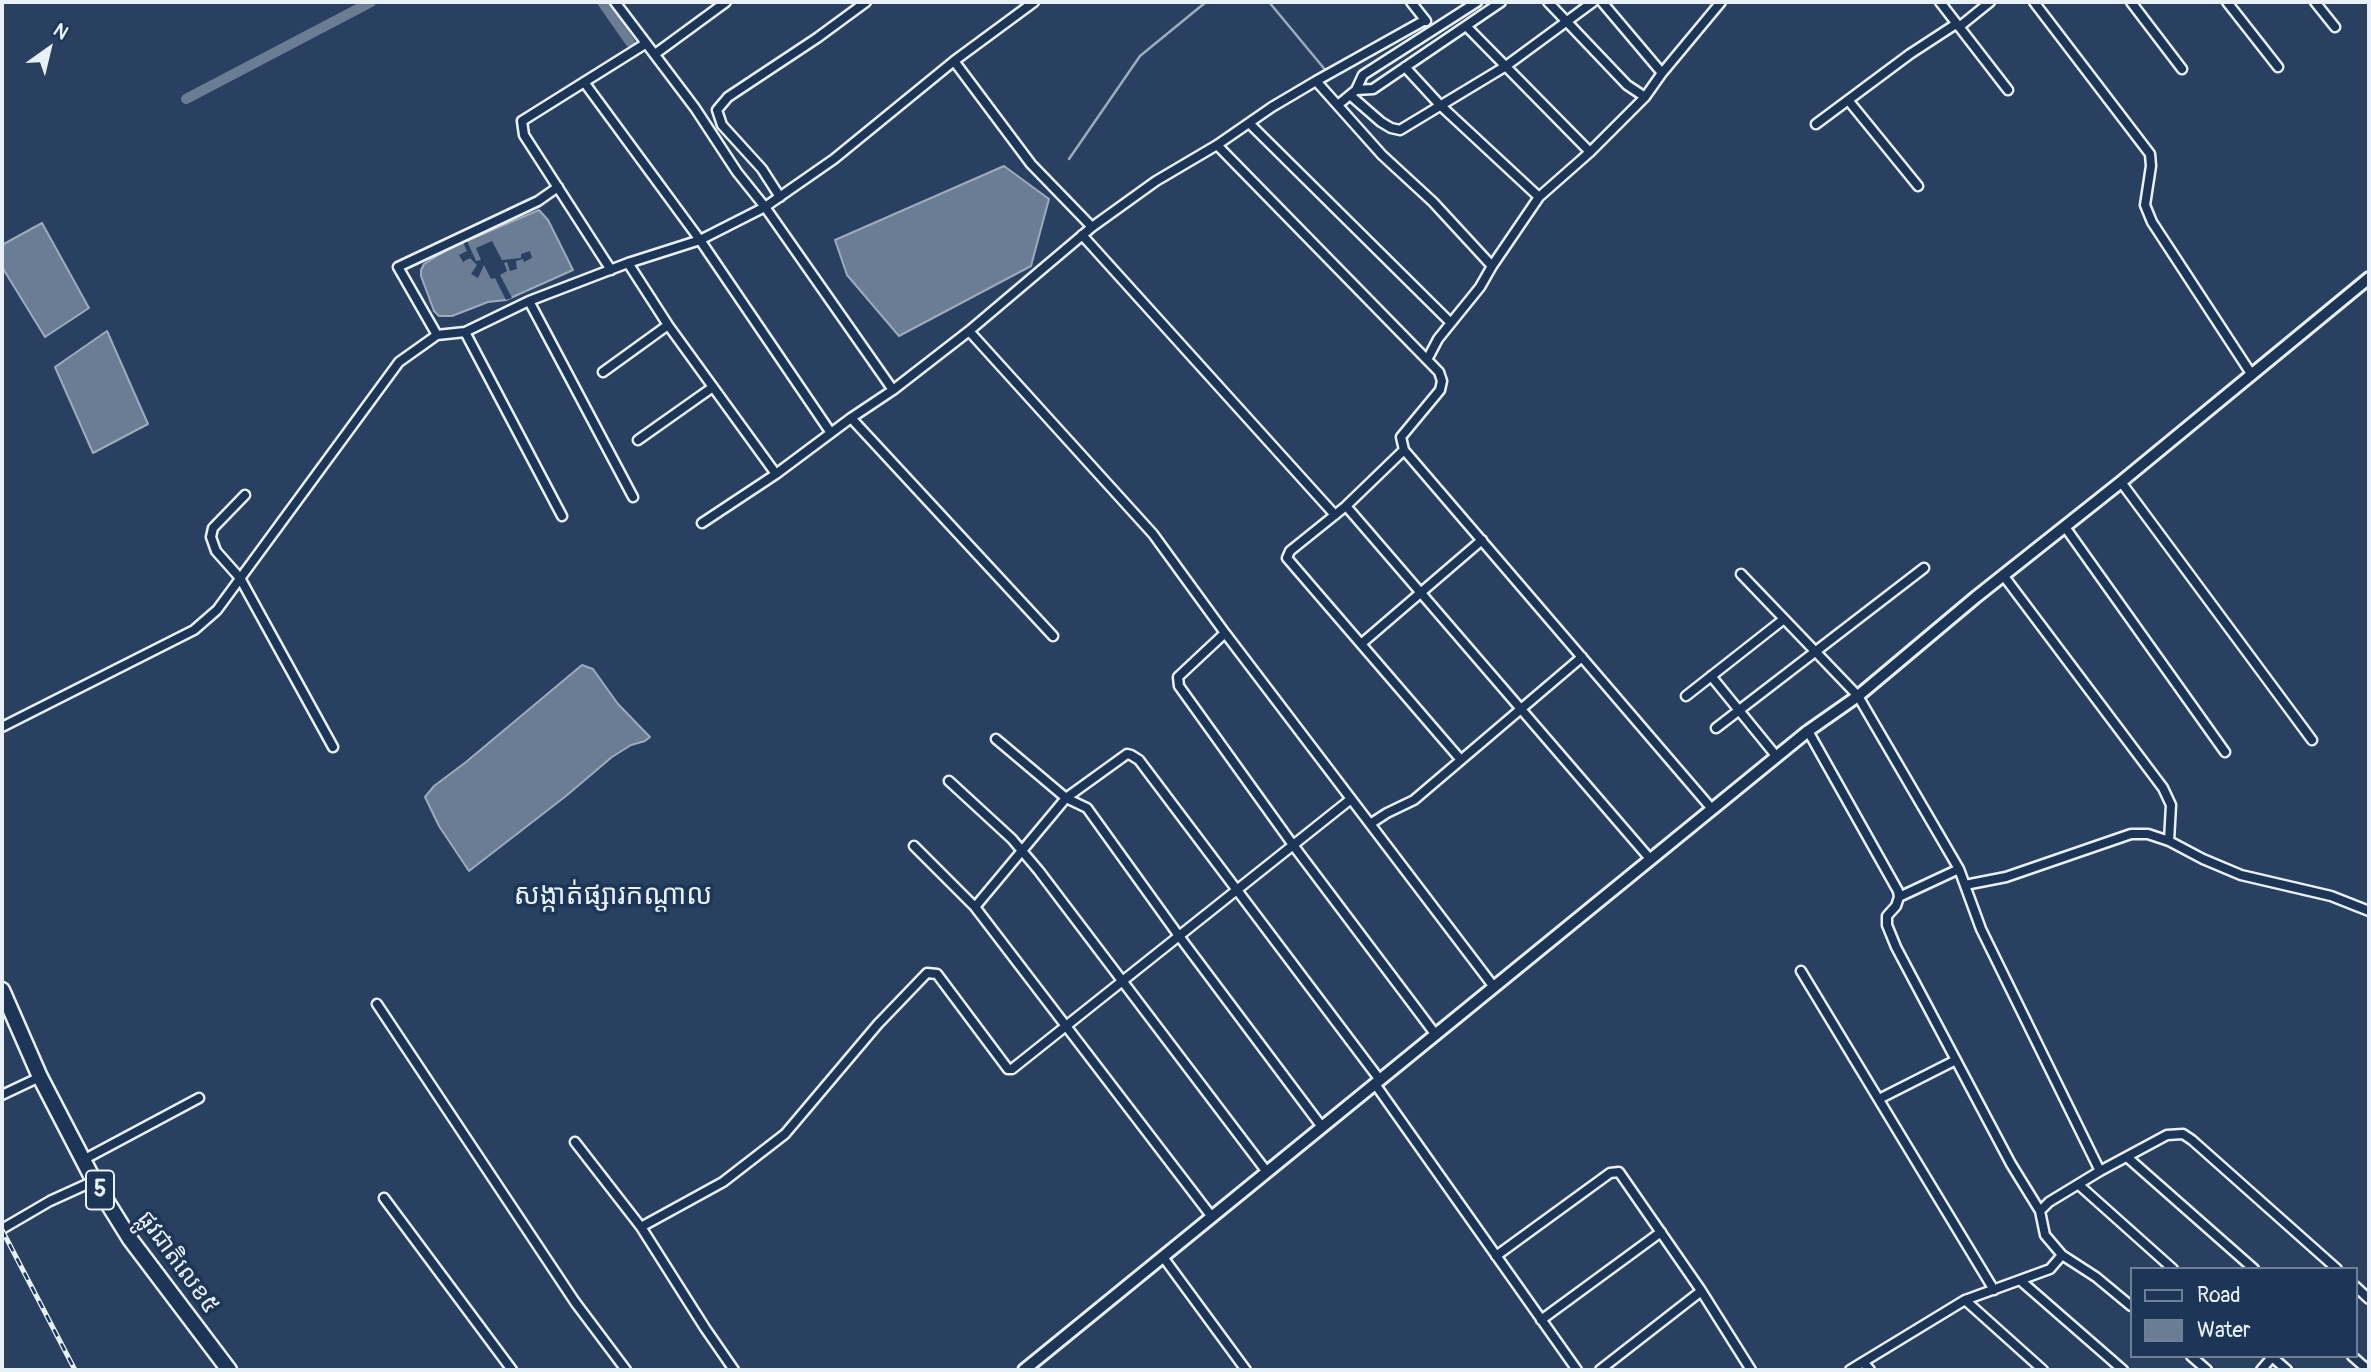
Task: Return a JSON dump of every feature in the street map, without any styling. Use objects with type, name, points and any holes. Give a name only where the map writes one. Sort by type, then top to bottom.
[{"type":"highway","name":"ផ្លូវជាតិលេខ៥","points":[[2,990],[40,1077],[94,1181],[130,1240],[229,1370]]},
{"type":"street","points":[[615,2],[765,207],[893,390]]},
{"type":"street","points":[[655,54],[726,2]]},
{"type":"street","points":[[780,197],[762,169],[722,125],[717,110],[728,97],[866,2]]},
{"type":"street","points":[[2,727],[194,630],[217,610],[399,362],[437,335],[465,332],[529,301],[628,263],[700,240],[765,207],[834,159],[954,61],[1034,2]]},
{"type":"street","points":[[1411,2],[1433,31]]},
{"type":"street","points":[[1339,104],[1353,93],[1363,75],[1477,2]]},
{"type":"street","points":[[1353,93],[1373,89],[1501,2]]},
{"type":"street","points":[[1548,2],[1627,85],[1645,97]]},
{"type":"street","points":[[1353,93],[1381,122],[1400,130],[1506,66],[1593,2]]},
{"type":"street","points":[[1602,2],[1662,73]]},
{"type":"street","points":[[1428,358],[1438,339],[1480,287],[1539,197],[1590,152],[1645,97],[1721,2]]},
{"type":"street","points":[[1940,2],[2008,90]]},
{"type":"street","points":[[1816,124],[1910,54],[1990,2]]},
{"type":"street","points":[[2034,2],[2150,154],[2151,166],[2145,205],[2152,222],[2252,375]]},
{"type":"street","points":[[2132,2],[2182,69]]},
{"type":"street","points":[[2227,2],[2278,67]]},
{"type":"street","points":[[2315,2],[2335,27]]},
{"type":"street","points":[[702,523],[893,390],[969,331],[1092,227],[1156,181],[1217,145],[1272,107],[1425,20]]},
{"type":"street","points":[[1466,26],[1590,152]]},
{"type":"street","points":[[611,270],[524,135],[522,121],[645,44]]},
{"type":"street","points":[[954,61],[1031,164],[1092,227]]},
{"type":"street","points":[[1405,67],[1440,105],[1539,197]]},
{"type":"street","points":[[1316,81],[1382,155],[1433,202],[1492,266]]},
{"type":"street","points":[[584,82],[700,240],[831,433]]},
{"type":"street","points":[[1848,100],[1918,186]]},
{"type":"street","points":[[1248,123],[1451,323]]},
{"type":"street","points":[[1217,145],[1439,372],[1443,381],[1429,405],[1407,427],[1401,438],[1404,450],[1712,809]]},
{"type":"street","points":[[437,335],[398,267],[538,201],[558,187]]},
{"type":"street","points":[[1082,235],[1335,515]]},
{"type":"street","points":[[628,263],[668,325],[776,474]]},
{"type":"street","points":[[1024,1370],[1808,731],[1858,696],[2369,278]]},
{"type":"street","points":[[529,301],[633,497]]},
{"type":"street","points":[[603,372],[668,325]]},
{"type":"street","points":[[969,331],[1153,534],[1494,987]]},
{"type":"street","points":[[465,332],[562,516]]},
{"type":"street","points":[[638,440],[713,387]]},
{"type":"street","points":[[851,418],[1053,636]]},
{"type":"street","points":[[1404,450],[1346,506],[1290,551],[1287,558],[1461,760]]},
{"type":"street","points":[[2121,482],[2312,740]]},
{"type":"street","points":[[245,495],[220,519],[213,528],[211,537],[216,551],[240,578],[333,747]]},
{"type":"street","points":[[1346,506],[1651,860]]},
{"type":"street","points":[[2065,527],[2225,752]]},
{"type":"street","points":[[1361,644],[1482,540]]},
{"type":"street","points":[[1716,728],[1924,568]]},
{"type":"street","points":[[1741,574],[1858,696],[1959,869],[1981,929],[2100,1171]]},
{"type":"street","points":[[2003,575],[2163,788],[2171,805],[2169,841]]},
{"type":"street","points":[[1686,696],[1784,619]]},
{"type":"street","points":[[1225,633],[1178,677],[1179,687],[1293,845],[1436,1035]]},
{"type":"street","points":[[1370,824],[1414,800],[1582,657]]},
{"type":"street","points":[[1711,676],[1777,757]]},
{"type":"street","points":[[1808,731],[1898,891],[1896,906],[1887,916],[1887,925],[1896,947],[2011,1164],[2040,1211],[2045,1235],[2063,1255],[2096,1276],[2130,1305]]},
{"type":"street","points":[[996,739],[1066,798],[1087,808],[1322,1128]]},
{"type":"street","points":[[975,907],[1066,798],[1127,754],[1139,760],[1378,1082],[1577,1370]]},
{"type":"street","points":[[949,781],[1022,850],[1267,1172]]},
{"type":"street","points":[[641,1227],[723,1182],[785,1134],[878,1024],[927,973],[937,974],[1008,1069],[1012,1069],[1351,799]]},
{"type":"street","points":[[1965,885],[2006,877],[2131,834],[2148,834],[2241,875],[2331,896],[2369,911]]},
{"type":"street","points":[[914,846],[975,907],[1212,1217]]},
{"type":"street","points":[[1899,897],[1959,869]]},
{"type":"street","points":[[1801,971],[1994,1290]]},
{"type":"street","points":[[377,1004],[575,1302],[626,1370]]},
{"type":"street","points":[[1879,1099],[1956,1060]]},
{"type":"street","points":[[2,1095],[40,1077]]},
{"type":"street","points":[[83,1160],[200,1098]]},
{"type":"street","points":[[2040,1211],[2049,1202],[2100,1171],[2166,1135],[2183,1134],[2335,1267]]},
{"type":"street","points":[[575,1142],[641,1227],[734,1370]]},
{"type":"street","points":[[2127,1157],[2252,1267]]},
{"type":"street","points":[[1496,1256],[1610,1173],[1619,1172],[1751,1370]]},
{"type":"street","points":[[2,1228],[50,1201],[94,1181]]},
{"type":"street","points":[[2079,1185],[2171,1267]]},
{"type":"street","points":[[384,1198],[512,1370]]},
{"type":"street","points":[[1541,1320],[1661,1232]]},
{"type":"street","points":[[1850,1370],[1965,1300],[2050,1269],[2063,1255]]},
{"type":"street","points":[[1163,1257],[1246,1370]]},
{"type":"street","points":[[2021,1280],[2123,1370]]},
{"type":"street","points":[[1600,1370],[1700,1292]]},
{"type":"street","points":[[1965,1300],[2043,1370]]},
{"type":"street","points":[[2193,1358],[2207,1370]]},
{"type":"street","points":[[2273,1358],[2287,1370]]},
{"type":"street","points":[[2354,1358],[2368,1370]]},
{"type":"street","points":[[1863,1362],[1870,1370]]},
{"type":"water","points":[[1004,166],[1049,199],[1031,266],[899,336],[847,275],[835,240]]},
{"type":"water","points":[[539,210],[548,220],[573,270],[506,300],[488,302],[452,316],[439,316],[434,311],[421,276],[424,264],[450,248]]},
{"type":"water","points":[[42,223],[89,308],[45,337],[2,267],[2,245]]},
{"type":"water","points":[[107,331],[148,424],[93,453],[55,367]]},
{"type":"water","points":[[582,665],[593,669],[618,704],[650,737],[612,757],[469,871],[439,826],[425,797],[434,786]]},
{"type":"pier","points":[[467,241],[476,261],[481,260],[476,248],[492,241],[502,260],[521,258],[521,254],[530,251],[532,258],[524,262],[523,259],[516,261],[517,269],[510,271],[507,262],[504,263],[507,271],[500,275],[512,298],[506,300],[495,278],[491,279],[484,265],[478,278],[471,274],[477,265],[470,258],[463,262],[459,255],[467,251],[463,242]]},
{"type":"waterway","points":[[186,99],[371,2]]},
{"type":"waterway","points":[[602,2],[630,42]]},
{"type":"waterway","points":[[1069,159],[1140,56],[1206,2]]},
{"type":"waterway","points":[[1269,2],[1327,72]]},
{"type":"railway","points":[[2,1230],[75,1370]]},
{"type":"district","name":"សង្កាត់ផ្សារកណ្ដាល","points":[[613,897]]}]
